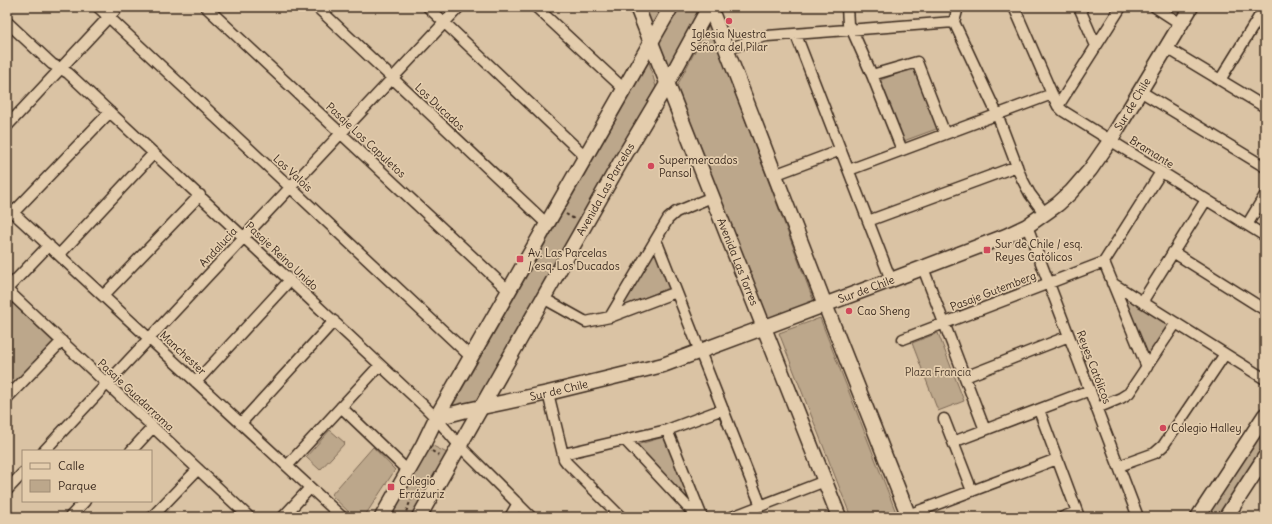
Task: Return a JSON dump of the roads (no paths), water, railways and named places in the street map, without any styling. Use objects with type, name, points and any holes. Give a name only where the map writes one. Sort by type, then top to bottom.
[{"type":"street","name":"Los Valois","points":[[98,7],[471,357]]},
{"type":"street","points":[[8,123],[118,7]]},
{"type":"street","name":"Pasaje Los Capuletos","points":[[206,7],[509,291]]},
{"type":"street","name":"Los Ducados","points":[[317,7],[548,224]]},
{"type":"street","points":[[428,7],[586,157]]},
{"type":"street","name":"Andalucía","points":[[45,450],[459,7]]},
{"type":"street","points":[[536,7],[624,89]]},
{"type":"street","points":[[548,7],[555,25]]},
{"type":"street","name":"Avenida Las Torres","points":[[637,7],[839,517]]},
{"type":"street","points":[[382,517],[423,445],[436,418],[671,7]]},
{"type":"street","points":[[710,7],[774,175],[909,516],[1057,459]]},
{"type":"street","name":"Avenida Las Parcelas","points":[[419,517],[584,225],[667,84],[710,7]]},
{"type":"street","points":[[846,7],[848,24],[872,75],[902,150]]},
{"type":"street","points":[[958,7],[954,22],[997,114],[1017,166],[1030,194],[1045,214]]},
{"type":"street","name":"Bramante","points":[[1014,7],[1058,106],[1069,116],[1265,236]]},
{"type":"street","points":[[1079,7],[1096,46]]},
{"type":"street","points":[[1058,106],[1121,7]]},
{"type":"street","points":[[1155,7],[1181,24]]},
{"type":"street","name":"Sur de Chile","points":[[436,418],[646,370],[681,359],[923,268],[1006,236],[1027,226],[1058,204],[1083,179],[1097,161],[1191,7]]},
{"type":"street","points":[[1220,80],[1265,7]]},
{"type":"street","name":"Pasaje Reino Unido","points":[[7,22],[52,64],[68,72],[334,321],[436,418],[459,445],[531,517]]},
{"type":"street","points":[[726,50],[767,36],[954,22]]},
{"type":"street","points":[[796,34],[891,280]]},
{"type":"street","points":[[1166,48],[1265,107]]},
{"type":"street","points":[[872,75],[917,62],[945,134]]},
{"type":"street","points":[[1140,91],[1265,167]]},
{"type":"street","points":[[849,170],[1052,94]]},
{"type":"street","points":[[10,210],[110,112]]},
{"type":"street","points":[[774,175],[841,150]]},
{"type":"street","points":[[59,255],[154,153]]},
{"type":"street","points":[[868,221],[1017,166]]},
{"type":"street","points":[[1147,367],[1104,262],[1161,172]]},
{"type":"street","points":[[104,296],[200,195]]},
{"type":"street","points":[[1247,225],[1265,195]]},
{"type":"street","points":[[610,317],[671,215],[712,197]]},
{"type":"street","points":[[1142,302],[1206,200]]},
{"type":"street","name":"Manchester","points":[[10,210],[342,517]]},
{"type":"street","name":"Reyes Católicos","points":[[1027,226],[1138,517]]},
{"type":"street","points":[[656,240],[761,506]]},
{"type":"street","points":[[7,289],[49,245]]},
{"type":"street","points":[[1173,252],[1265,310]]},
{"type":"street","name":"Pasaje Gutemberg","points":[[903,339],[1104,262]]},
{"type":"street","points":[[923,268],[985,430]]},
{"type":"street","points":[[196,382],[290,280]]},
{"type":"street","points":[[1112,283],[1265,379]]},
{"type":"street","name":"Pasaje Guadarrama","points":[[7,289],[249,517]]},
{"type":"street","points":[[543,298],[586,322],[610,317],[676,292]]},
{"type":"street","points":[[241,423],[334,321]]},
{"type":"street","points":[[1097,408],[1127,395],[1176,323]]},
{"type":"street","points":[[965,376],[1069,336]]},
{"type":"street","points":[[7,398],[62,341]]},
{"type":"street","points":[[1119,466],[1155,453],[1163,446],[1225,354]]},
{"type":"street","points":[[287,466],[380,365]]},
{"type":"street","points":[[953,442],[1090,390]]},
{"type":"street","points":[[548,393],[563,454],[567,463],[621,517]]},
{"type":"street","points":[[341,407],[408,471]]},
{"type":"street","points":[[563,454],[667,430],[722,409]]},
{"type":"street","points":[[1039,410],[1078,514],[1064,517]]},
{"type":"street","points":[[1198,517],[1265,415]]},
{"type":"street","points":[[944,419],[972,491]]},
{"type":"street","points":[[132,450],[153,427]]},
{"type":"street","points":[[667,430],[702,517]]},
{"type":"street","points":[[625,440],[697,517]]},
{"type":"street","points":[[1226,517],[1265,457]]},
{"type":"street","points":[[152,517],[198,468]]},
{"type":"street","points":[[7,490],[22,474]]},
{"type":"street","points":[[732,517],[825,481]]},
{"type":"street","points":[[283,517],[310,488]]},
{"type":"street","points":[[70,517],[84,502]]},
{"type":"street","points":[[510,517],[518,504]]},
{"type":"place","name":"Iglesia Nuestra Señora del Pilar","points":[[729,21]]},
{"type":"place","name":"Supermercados Pansol","points":[[651,166]]},
{"type":"place","name":"Sur de Chile / esq. Reyes Católicos","points":[[987,250]]},
{"type":"place","name":"Av. Las Parcelas / esq. Los Ducados","points":[[520,259]]},
{"type":"place","name":"Cao Sheng","points":[[849,311]]},
{"type":"place","name":"Colegio Halley","points":[[1163,428]]},
{"type":"place","name":"Colegio Errázuriz","points":[[391,487]]},
{"type":"park label","name":"Plaza Francia","points":[[938,372]]}]
